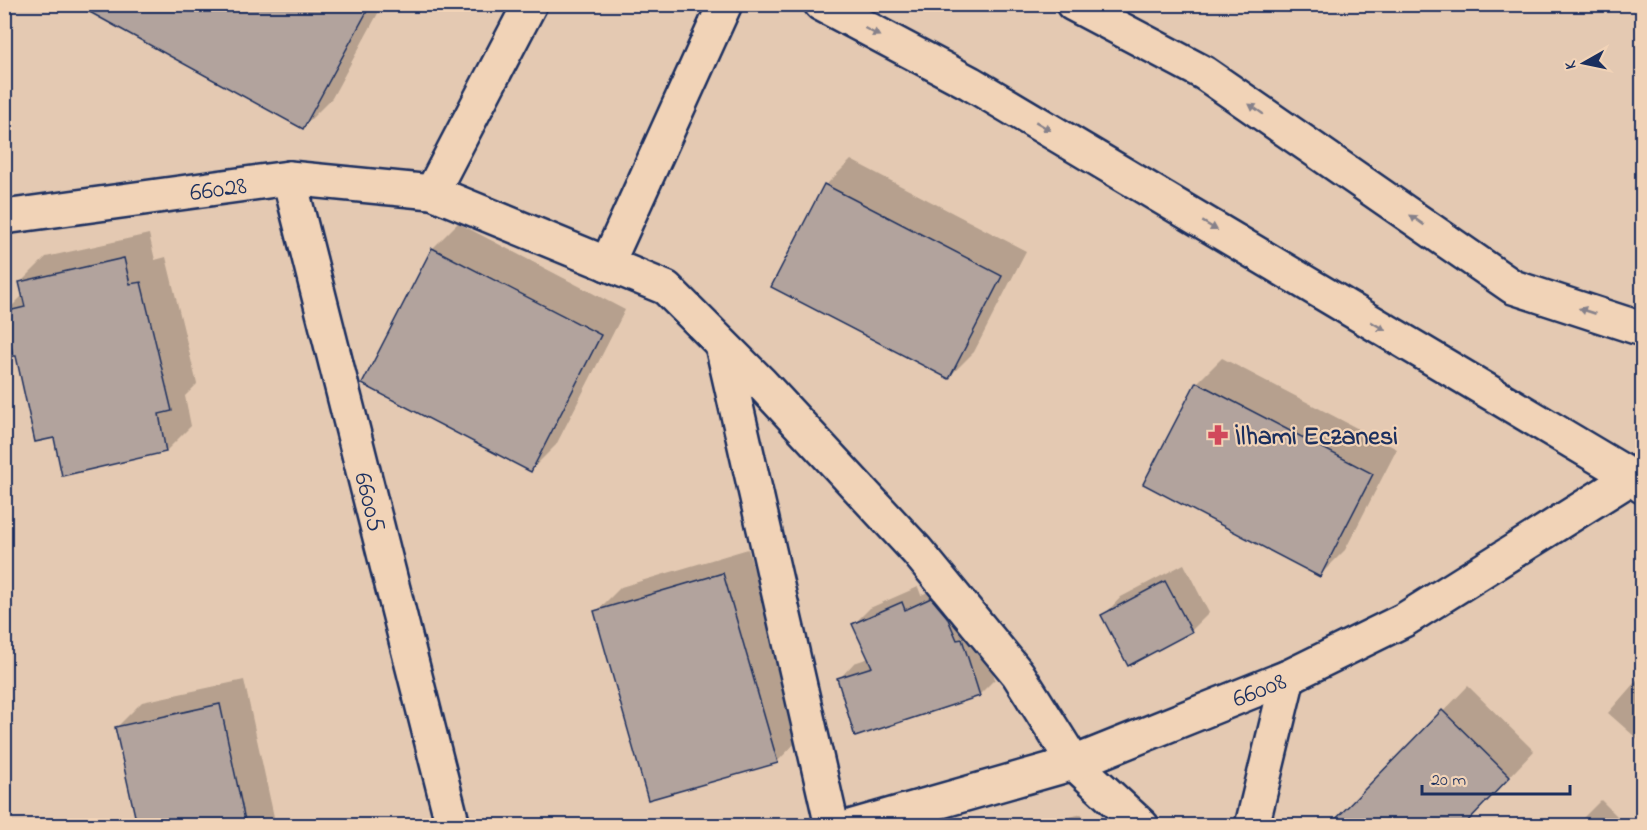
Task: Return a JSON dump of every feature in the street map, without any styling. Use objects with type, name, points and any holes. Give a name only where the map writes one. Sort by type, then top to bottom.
[{"type":"street","points":[[432,192],[530,4]]},
{"type":"street","points":[[608,264],[725,4]]},
{"type":"street","points":[[820,4],[970,83],[1637,482]]},
{"type":"street","points":[[1073,4],[1204,73],[1513,287],[1642,329]]},
{"type":"street","name":"66028","points":[[4,217],[289,178],[432,192],[666,288],[761,384],[917,551],[1018,674],[1074,762],[1142,825]]},
{"type":"street","name":"66005","points":[[289,178],[453,825]]},
{"type":"street","points":[[722,345],[832,825]]},
{"type":"street","name":"66008","points":[[853,825],[1074,762],[1288,677],[1404,620],[1637,482]]},
{"type":"street","points":[[1252,825],[1288,677]]},
{"type":"building","points":[[75,4],[371,4],[303,129]]},
{"type":"building","points":[[824,184],[1002,276],[949,379],[771,287]]},
{"type":"building","points":[[432,248],[601,335],[531,472],[362,384]]},
{"type":"building","points":[[124,258],[130,284],[141,282],[172,411],[159,414],[166,452],[62,476],[54,438],[35,442],[4,312],[25,307],[19,282]]},
{"type":"building","points":[[1196,382],[1373,474],[1320,577],[1143,484]]},
{"type":"building","points":[[723,573],[778,763],[648,800],[594,611]]},
{"type":"building","points":[[1165,581],[1192,632],[1128,666],[1101,615]]},
{"type":"building","points":[[931,598],[947,617],[957,640],[962,639],[980,696],[855,737],[837,678],[872,667],[852,624],[902,602],[905,610]]},
{"type":"building","points":[[220,704],[246,825],[137,825],[115,727]]},
{"type":"building","points":[[1442,710],[1510,777],[1464,825],[1330,825]]},
{"type":"place","name":"İlhami Eczanesi","points":[[1218,435]]}]
